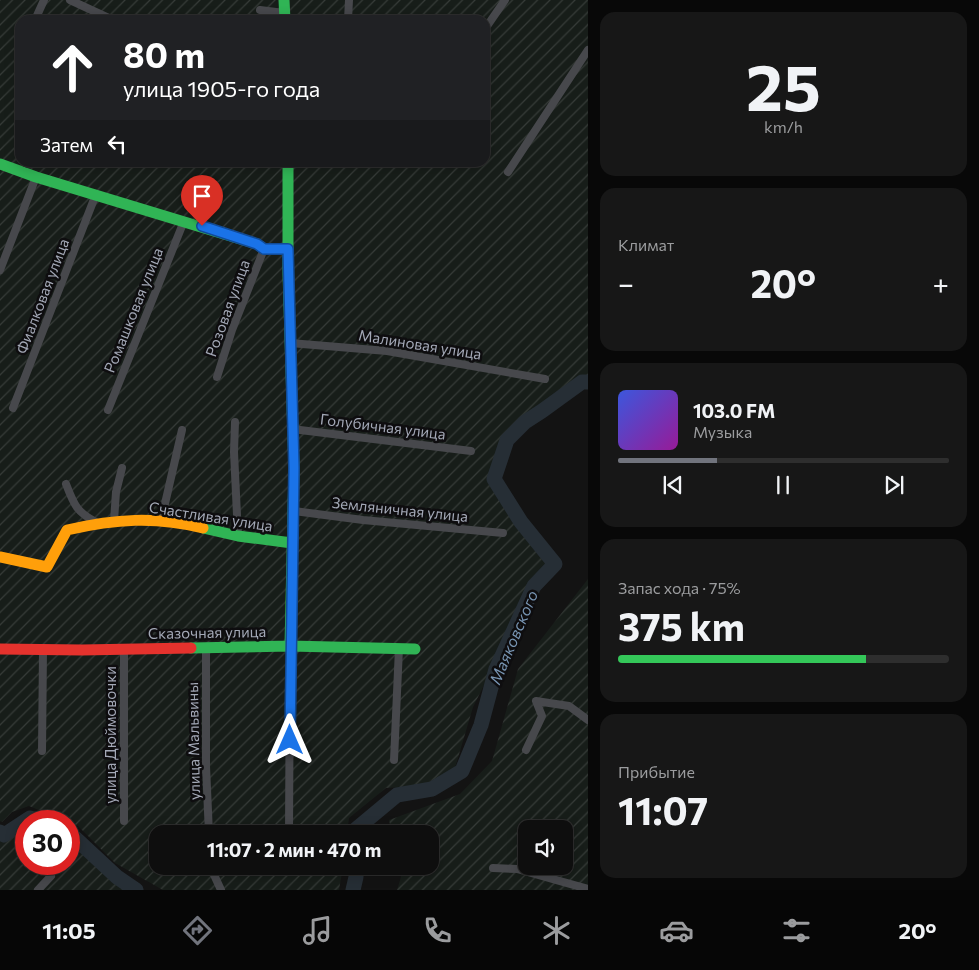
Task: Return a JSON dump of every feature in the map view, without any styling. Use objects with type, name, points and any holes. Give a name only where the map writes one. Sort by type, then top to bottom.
[{"type":"street","points":[[37,15],[44,0]]},
{"type":"street","points":[[70,0],[102,15]]},
{"type":"street","points":[[284,0],[284,15]]},
{"type":"street","points":[[348,15],[349,0]]},
{"type":"street","points":[[490,22],[505,0]]},
{"type":"street","points":[[260,10],[280,15]]},
{"type":"street","points":[[508,172],[588,50]]},
{"type":"street","points":[[0,164],[36,177],[257,244],[264,249],[288,249]]},
{"type":"street","points":[[288,167],[294,511],[290,646],[289,825]]},
{"type":"street","points":[[0,270],[36,177]]},
{"type":"street","name":"Фиалковая улица","points":[[13,408],[96,194]]},
{"type":"street","name":"Ромашковая улица","points":[[108,410],[184,221]]},
{"type":"street","name":"Розовая улица","points":[[217,377],[232,330],[264,249]]},
{"type":"street","name":"Малиновая улица","points":[[290,343],[387,351],[545,379]]},
{"type":"street","points":[[235,422],[234,452],[238,536]]},
{"type":"street","name":"Голубичная улица","points":[[292,429],[471,451]]},
{"type":"street","points":[[161,522],[182,430]]},
{"type":"street","points":[[114,521],[116,492],[122,468]]},
{"type":"street","points":[[66,484],[74,506],[86,517],[98,523]]},
{"type":"street","name":"Земляничная улица","points":[[294,511],[362,520],[503,533]]},
{"type":"street","name":"Счастливая улица","points":[[0,557],[47,567],[67,530],[98,523],[138,519],[192,525],[238,536],[292,543]]},
{"type":"street","name":"Сказочная улица","points":[[0,649],[290,646],[415,649]]},
{"type":"street","name":"улица Мальвины","points":[[206,648],[206,766],[209,825]]},
{"type":"street","points":[[394,760],[399,648]]},
{"type":"street","name":"улица Дюймовочки","points":[[124,649],[124,821]]},
{"type":"street","points":[[42,751],[43,650]]},
{"type":"street","points":[[526,750],[542,716],[536,701],[569,706],[588,720]]},
{"type":"street","points":[[493,868],[517,869],[588,889]]},
{"type":"street","points":[[214,875],[221,890]]},
{"type":"street","points":[[38,890],[51,876]]},
{"type":"shaded area","points":[[0,0],[588,0],[588,379],[525,422],[507,440],[494,479],[555,564],[533,588],[473,707],[455,768],[422,786],[386,788],[349,818],[348,825],[149,825],[149,875],[342,875],[339,890],[163,890],[115,863],[80,828],[80,810],[39,810],[29,806],[12,812],[2,822],[0,821]]},
{"type":"shaded area","points":[[588,579],[588,890],[397,890],[401,875],[439,875],[439,825],[390,825],[389,820],[460,794],[492,761],[518,669]]},
{"type":"shaded area","points":[[15,836],[15,875],[80,875],[80,852],[130,890],[0,890],[0,841],[5,842]]},
{"type":"waterway","name":"Маяковского","points":[[361,825],[397,795],[432,789],[462,771],[481,725],[496,669],[534,586],[555,564],[521,522],[494,479],[507,440],[525,422],[582,382],[588,382]]},
{"type":"waterway","name":"Маяковского","points":[[0,832],[4,835],[15,828]]},
{"type":"waterway","name":"Маяковского","points":[[80,843],[117,877],[136,890]]},
{"type":"waterway","name":"Маяковского","points":[[353,890],[356,875]]},
{"type":"traffic: fast","points":[[284,0],[285,15]]},
{"type":"traffic: fast","points":[[0,164],[36,177],[257,244],[264,249],[288,249]]},
{"type":"traffic: fast","points":[[288,167],[288,273],[294,468],[290,646]]},
{"type":"traffic: fast","points":[[203,528],[238,536],[292,543]]},
{"type":"traffic: fast","points":[[191,648],[290,646],[415,649]]},
{"type":"traffic: slow","points":[[0,557],[47,567],[67,530],[102,523],[152,520],[203,528]]},
{"type":"traffic: jam","points":[[0,649],[191,648]]},
{"type":"route","points":[[202,226],[257,244],[264,249],[288,249],[294,468],[290,740]]}]
